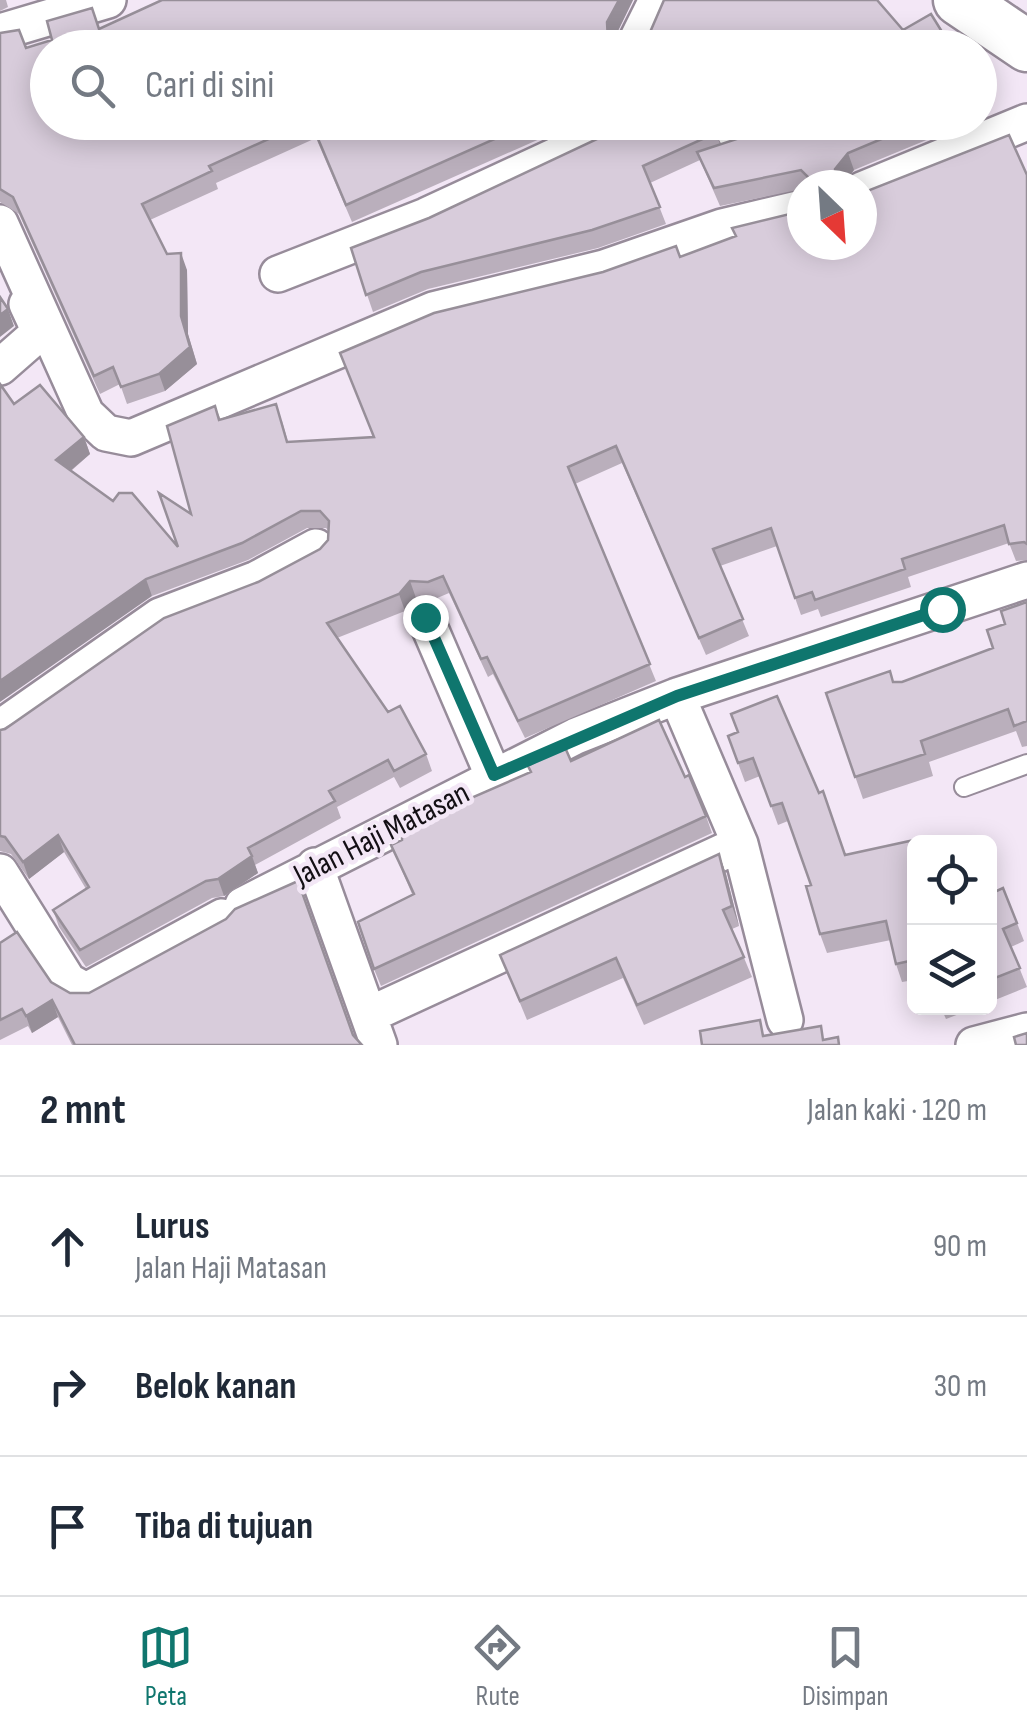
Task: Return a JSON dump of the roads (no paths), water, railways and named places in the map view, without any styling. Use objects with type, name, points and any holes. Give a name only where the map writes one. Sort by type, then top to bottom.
[{"type":"main road","points":[[960,0],[1027,46]]},
{"type":"street","points":[[0,32],[108,0]]},
{"type":"street","points":[[642,30],[657,0]]},
{"type":"street","points":[[997,134],[1027,122]]},
{"type":"street","points":[[278,274],[426,216],[589,140]]},
{"type":"street","points":[[877,184],[983,140]]},
{"type":"street","points":[[0,223],[86,414],[106,433],[131,438],[433,310],[604,268],[722,227],[787,212]]},
{"type":"street","points":[[0,248],[40,332],[0,367]]},
{"type":"street","points":[[0,728],[160,616],[257,579],[316,547]]},
{"type":"street","name":"Jalan Haji Matasan","points":[[0,872],[68,981],[86,991],[315,866],[494,775],[677,696],[1027,580]]},
{"type":"street","points":[[425,617],[494,775]]},
{"type":"street","points":[[677,696],[740,844],[785,1020]]},
{"type":"street","points":[[315,866],[374,1030],[740,844]]},
{"type":"street","points":[[974,1045],[1027,1031]]},
{"type":"lane","points":[[964,787],[1027,764]]}]
